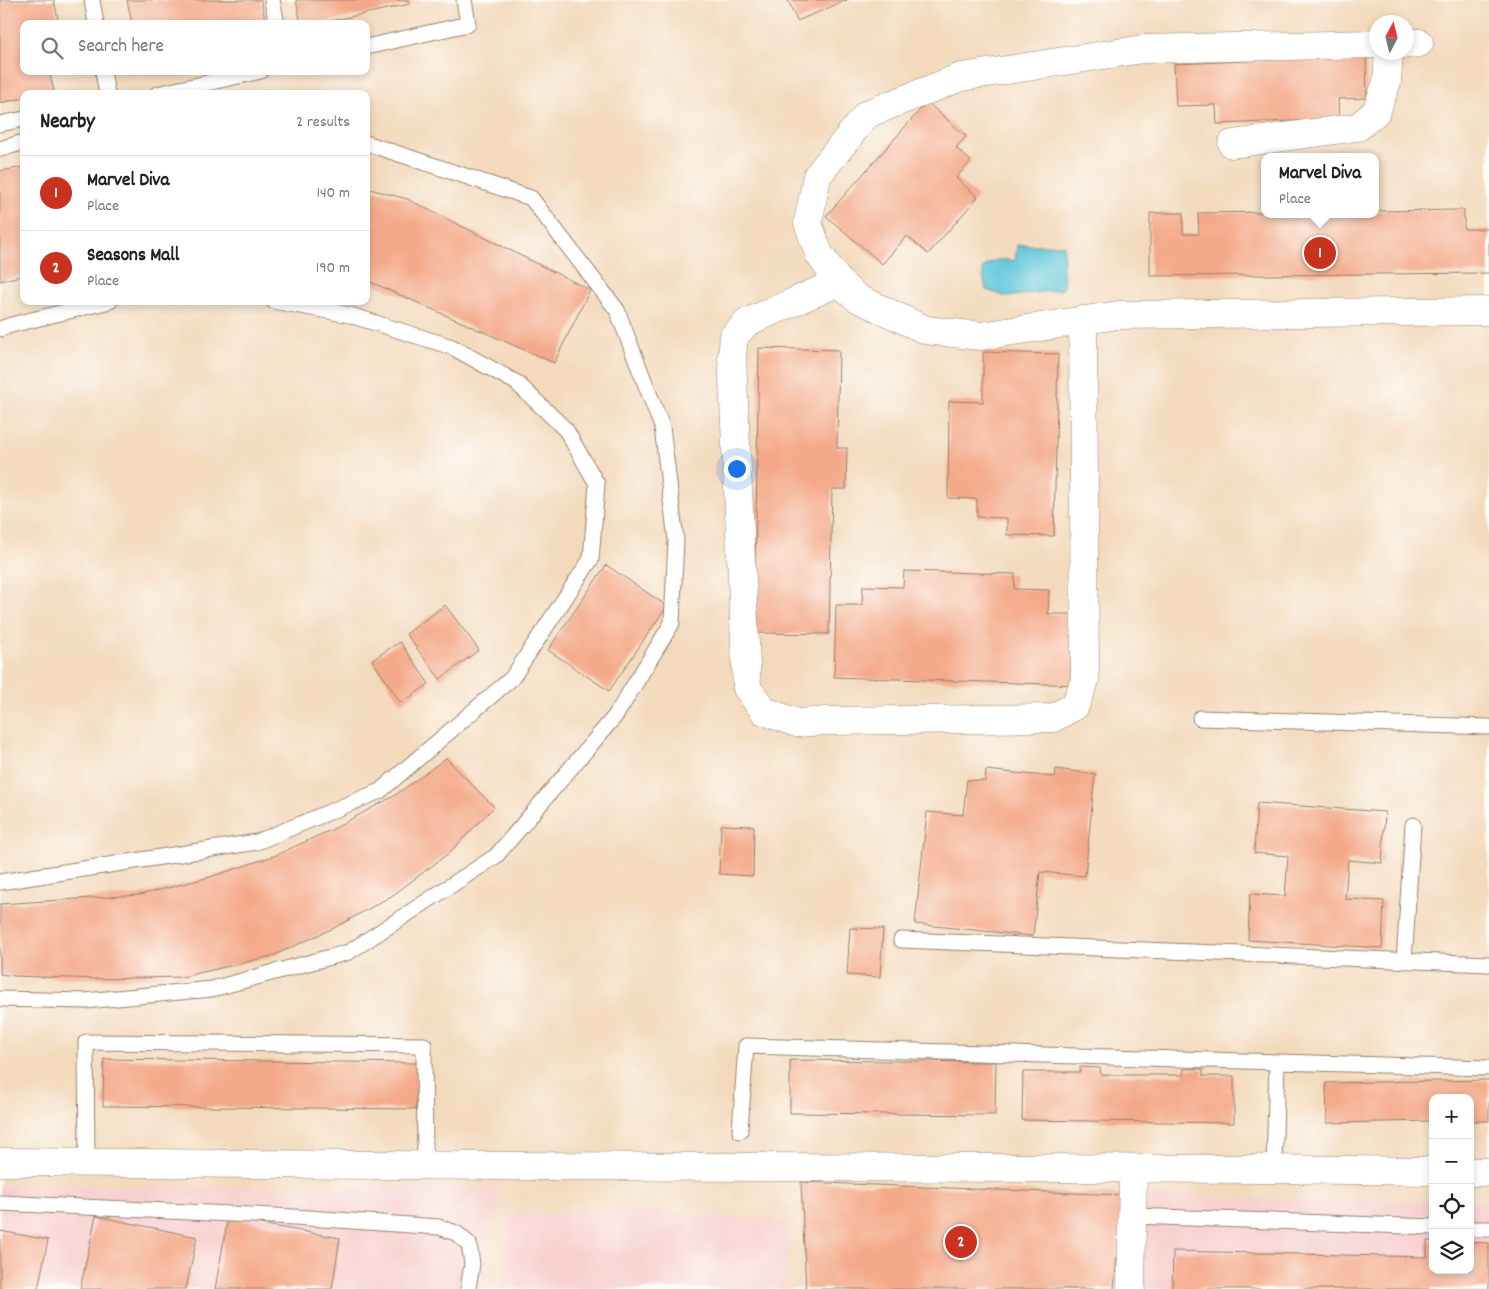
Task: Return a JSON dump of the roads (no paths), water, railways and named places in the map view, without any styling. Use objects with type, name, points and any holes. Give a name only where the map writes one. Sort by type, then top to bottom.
[{"type":"street","points":[[1369,44],[1143,49],[961,77],[867,114],[817,176],[808,223],[819,254],[839,282],[857,298],[926,330],[981,336],[1118,316],[1489,311]]},
{"type":"street","points":[[1232,144],[1358,127],[1376,112],[1387,82],[1388,60]]},
{"type":"street","points":[[839,282],[748,322],[734,336],[732,357],[747,688],[764,711],[797,723],[1053,718],[1075,706],[1085,680],[1082,320]]},
{"type":"street","points":[[0,1162],[1429,1171]]},
{"type":"street","points":[[1131,1289],[1133,1168]]},
{"type":"street","points":[[1474,1172],[1489,1172]]},
{"type":"lane","points":[[92,0],[95,20]]},
{"type":"lane","points":[[272,0],[276,20]]},
{"type":"lane","points":[[370,46],[468,24],[464,0]]},
{"type":"lane","points":[[104,75],[106,90]]},
{"type":"lane","points":[[175,90],[243,75]]},
{"type":"lane","points":[[0,124],[20,120]]},
{"type":"lane","points":[[0,148],[20,143]]},
{"type":"lane","points":[[0,999],[85,1001],[212,989],[349,952],[496,856],[616,715],[672,623],[676,540],[662,427],[617,310],[532,198],[370,144]]},
{"type":"lane","points":[[0,329],[11,324],[93,305]]},
{"type":"lane","points":[[0,882],[257,842],[380,791],[512,678],[591,559],[597,484],[566,430],[517,383],[452,347],[350,315],[295,305]]},
{"type":"lane","points":[[1200,718],[1489,727]]},
{"type":"lane","points":[[1404,961],[1413,825]]},
{"type":"lane","points":[[901,940],[1489,964]]},
{"type":"lane","points":[[87,1163],[86,1042],[424,1045],[425,1165]]},
{"type":"lane","points":[[740,1131],[746,1046],[1489,1068]]},
{"type":"lane","points":[[1274,1169],[1277,1062]]},
{"type":"lane","points":[[0,1203],[294,1217],[439,1227],[456,1233],[469,1244],[472,1264],[468,1289]]},
{"type":"lane","points":[[1133,1216],[1429,1227]]},
{"type":"lane","points":[[1474,1229],[1489,1229]]},
{"type":"water","points":[[1017,245],[1064,245],[1063,289],[1007,297],[986,290],[983,268],[990,262],[998,260],[1015,261]]},
{"type":"place","name":"Marvel Diva","points":[[1320,253]]},
{"type":"place","name":"Seasons Mall","points":[[961,1242]]}]
